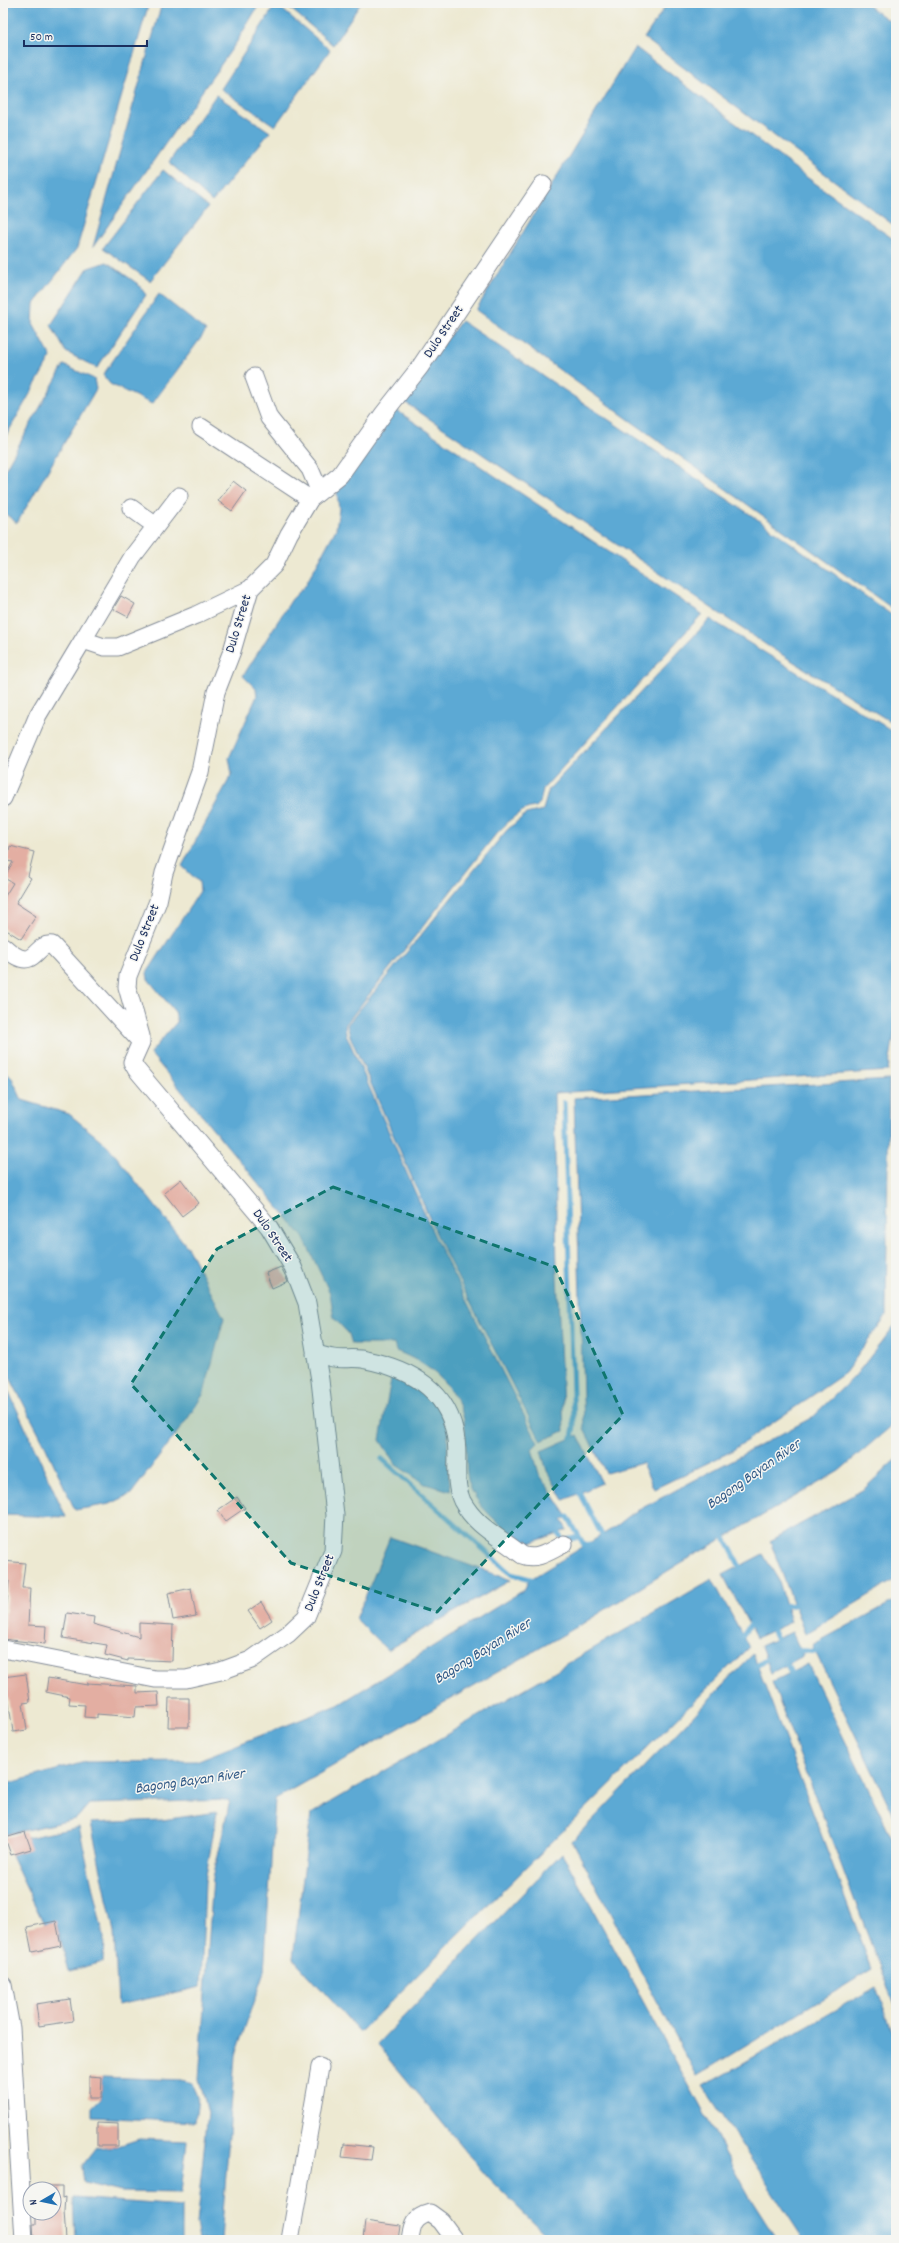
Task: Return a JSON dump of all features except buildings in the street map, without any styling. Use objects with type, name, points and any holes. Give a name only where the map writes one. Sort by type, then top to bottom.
[{"type":"street","name":"Dulo Street","points":[[314,495],[340,475],[384,413],[420,367],[543,184]]},
{"type":"street","points":[[83,640],[104,647],[118,647],[196,615],[250,589],[274,565],[289,534],[314,495],[310,469],[269,418],[254,377]]},
{"type":"street","points":[[201,427],[314,495]]},
{"type":"street","points":[[3,798],[38,715],[133,556],[179,496]]},
{"type":"street","points":[[131,508],[156,526]]},
{"type":"street","name":"Dulo Street","points":[[3,1649],[155,1679],[186,1679],[221,1671],[251,1660],[288,1634],[306,1618],[333,1551],[335,1515],[315,1354],[307,1303],[292,1267],[269,1227],[136,1069],[132,1062],[141,1042],[140,1031],[127,987],[128,976],[158,902],[164,873],[200,772],[216,692],[232,651],[250,589]]},
{"type":"street","points":[[3,946],[15,956],[24,959],[34,957],[44,947],[52,945],[141,1042]]},
{"type":"street","points":[[315,1354],[333,1358],[365,1359],[412,1374],[440,1398],[450,1416],[457,1442],[457,1478],[460,1493],[462,1500],[479,1525],[522,1555],[530,1558],[536,1558],[564,1544]]},
{"type":"street","points":[[3,1985],[11,2028],[24,2240]]},
{"type":"street","points":[[290,2240],[320,2067]]},
{"type":"street","points":[[410,2240],[416,2220],[420,2215],[430,2213],[441,2221],[454,2240]]},
{"type":"highlighted area","points":[[333,1187],[555,1267],[623,1415],[437,1612],[291,1563],[131,1384],[217,1249]]},
{"type":"water","points":[[3,3],[149,3],[77,248],[34,304],[33,324],[51,357],[3,441]]},
{"type":"water","points":[[162,3],[260,3],[236,43],[93,247]]},
{"type":"water","points":[[284,3],[361,3],[333,45]]},
{"type":"water","points":[[668,3],[864,3],[896,25],[896,227],[644,38]]},
{"type":"water","points":[[276,4],[330,50],[275,126],[221,89]]},
{"type":"water","points":[[635,47],[805,176],[896,241],[896,611],[476,310]]},
{"type":"water","points":[[216,95],[270,132],[212,202],[169,162]]},
{"type":"water","points":[[163,170],[208,207],[150,281],[103,248]]},
{"type":"water","points":[[107,262],[138,284],[146,295],[97,368],[66,352],[51,325],[88,268]]},
{"type":"water","points":[[159,294],[206,331],[152,404],[110,384],[103,375]]},
{"type":"water","points":[[461,321],[763,523],[896,618],[896,725],[768,646],[400,399]]},
{"type":"water","points":[[64,365],[94,379],[96,389],[17,523],[3,512],[3,473]]},
{"type":"water","points":[[393,408],[702,614],[543,789],[540,803],[536,807],[519,813],[496,834],[345,1025],[346,1034],[437,1242],[538,1443],[532,1449],[539,1474],[568,1517],[562,1520],[567,1530],[524,1545],[489,1514],[472,1491],[467,1476],[464,1419],[454,1395],[447,1385],[439,1376],[419,1362],[396,1351],[394,1344],[352,1344],[349,1334],[334,1318],[330,1293],[303,1237],[150,1053],[177,1022],[175,1012],[148,979],[147,973],[200,891],[199,882],[182,866],[232,774],[229,758],[257,696],[256,689],[243,676],[292,599],[305,586],[336,529],[339,509],[336,485]]},
{"type":"water","points":[[710,619],[896,733],[896,1023],[888,1071],[554,1093],[557,1275],[564,1431],[541,1441],[442,1247],[350,1036],[347,1025],[507,830],[526,814],[543,810],[549,789]]},
{"type":"water","points":[[3,1070],[11,1076],[22,1100],[69,1114],[108,1146],[188,1248],[224,1318],[204,1393],[188,1418],[131,1494],[110,1504],[75,1510],[45,1445],[3,1364]]},
{"type":"water","points":[[889,1080],[886,1316],[845,1373],[730,1452],[654,1489],[642,1463],[606,1473],[584,1429],[574,1098]]},
{"type":"water","name":"Bagong Bayan River","points":[[896,1300],[896,1422],[839,1471],[679,1564],[582,1624],[275,1799],[264,1972],[235,2056],[221,2240],[199,2240],[196,2224],[208,2112],[199,2079],[213,1878],[230,1800],[89,1804],[76,1819],[3,1835],[3,1785],[85,1762],[196,1761],[338,1705],[524,1590],[529,1580],[615,1527],[633,1513],[811,1418],[855,1376],[895,1325]]},
{"type":"water","points":[[392,1374],[406,1378],[439,1406],[448,1431],[447,1463],[451,1491],[425,1484],[396,1465],[380,1440]]},
{"type":"water","points":[[3,1379],[66,1517],[3,1515]]},
{"type":"water","points":[[578,1435],[602,1483],[564,1500],[547,1471],[541,1451]]},
{"type":"water","points":[[896,1459],[896,1579],[805,1634],[770,1541],[864,1489]]},
{"type":"water","points":[[390,1537],[511,1580],[387,1650],[356,1619]]},
{"type":"water","points":[[763,1554],[779,1581],[791,1622],[756,1638],[723,1575]]},
{"type":"water","points":[[712,1579],[749,1647],[360,2032],[293,1958],[311,1814]]},
{"type":"water","points":[[896,1600],[896,1820],[812,1645]]},
{"type":"water","points":[[792,1632],[803,1656],[771,1673],[761,1646]]},
{"type":"water","points":[[753,1654],[872,1969],[697,2076],[572,1841]]},
{"type":"water","points":[[808,1664],[896,1846],[896,2010],[772,1682]]},
{"type":"water","points":[[217,1812],[205,1881],[201,1987],[118,2005],[114,1932],[91,1823],[162,1820]]},
{"type":"water","points":[[79,1827],[104,1938],[103,1962],[69,1971],[56,1922],[44,1924],[11,1855],[30,1849],[27,1838]]},
{"type":"water","points":[[562,1853],[752,2201],[777,2240],[551,2240],[488,2178],[377,2044]]},
{"type":"water","points":[[876,1987],[896,2041],[896,2240],[804,2240],[703,2086]]},
{"type":"water","points":[[102,2077],[181,2080],[193,2083],[198,2097],[195,2122],[92,2117],[92,2107],[101,2098]]},
{"type":"water","points":[[139,2139],[187,2141],[181,2193],[121,2192],[84,2183],[82,2166],[96,2148],[118,2146]]},
{"type":"water","points":[[74,2198],[182,2206],[182,2240],[76,2240]]},
{"type":"waterway","points":[[564,1102],[574,1426],[571,1443]]},
{"type":"waterway","points":[[382,1459],[511,1574],[534,1580]]},
{"type":"waterway","points":[[577,1488],[604,1539],[606,1539]]},
{"type":"waterway","points":[[568,1517],[584,1545],[590,1544]]},
{"type":"waterway","points":[[720,1533],[723,1534],[742,1571]]},
{"type":"waterway","points":[[559,1534],[563,1541],[578,1537]]},
{"type":"waterway","points":[[781,1606],[794,1605]]},
{"type":"waterway","points":[[740,1639],[752,1622]]},
{"type":"waterway","points":[[770,1624],[779,1644]]},
{"type":"waterway","points":[[795,1650],[818,1652]]},
{"type":"waterway","points":[[754,1668],[771,1656]]},
{"type":"waterway","points":[[785,1659],[793,1679]]}]
